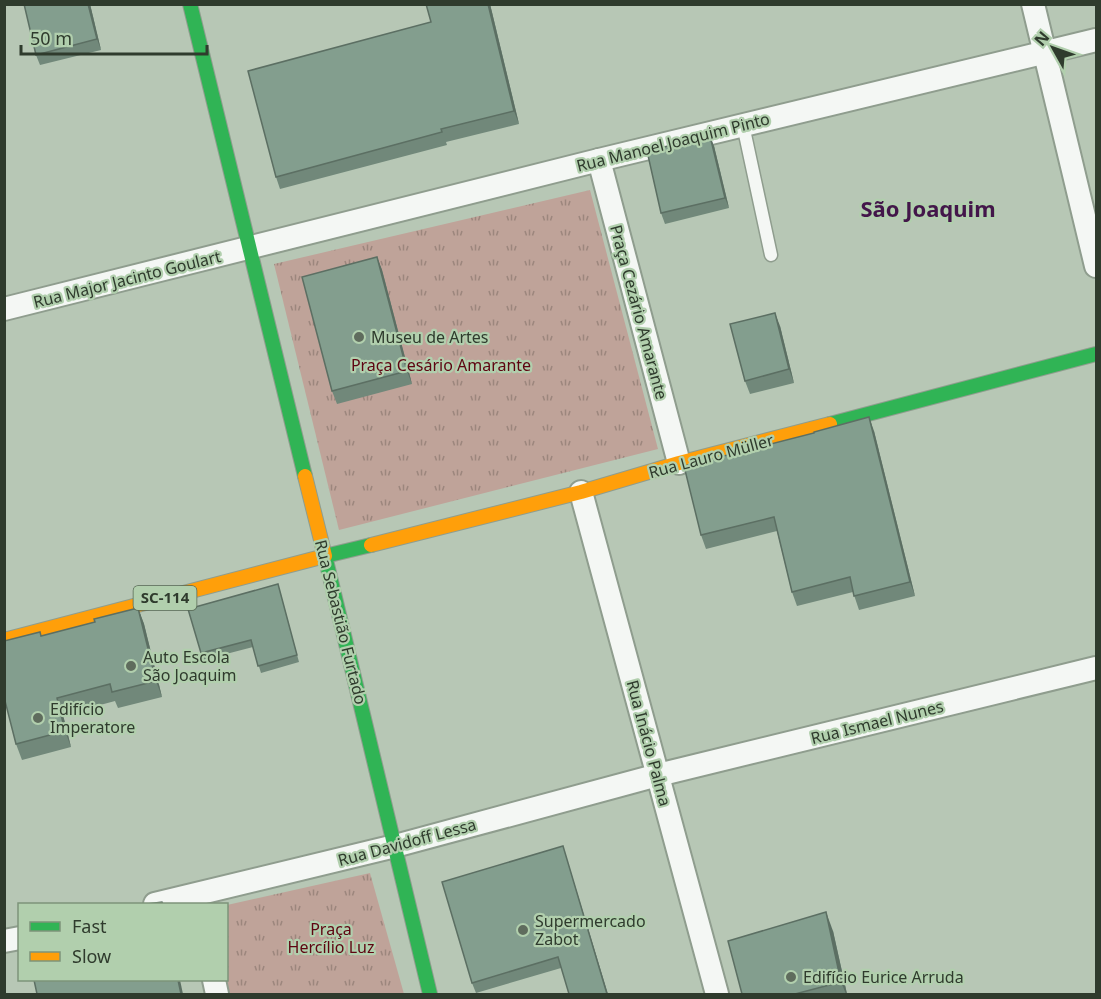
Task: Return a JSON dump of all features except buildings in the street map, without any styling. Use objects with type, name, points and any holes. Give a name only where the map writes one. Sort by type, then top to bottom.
[{"type":"main road","name":"Rua Sebastião Furtado","points":[[189,4],[430,994]]},
{"type":"main road","name":"Rua Lauro Müller","points":[[325,556],[581,492],[679,463],[1096,354]]},
{"type":"main road","name":"SC-114","points":[[4,640],[325,556]]},
{"type":"street","points":[[1033,4],[1096,266]]},
{"type":"street","name":"Rua Manoel Joaquim Pinto","points":[[249,249],[599,160],[1096,39]]},
{"type":"street","name":"Praça Cezário Amarante","points":[[599,160],[679,463]]},
{"type":"street","name":"Rua Major Jacinto Goulart","points":[[4,309],[249,249]]},
{"type":"street","name":"Rua Inácio Palma","points":[[581,492],[717,994]]},
{"type":"street","name":"Rua Ismael Nunes","points":[[658,775],[1096,668]]},
{"type":"street","name":"Rua Davidoff Lessa","points":[[164,903],[198,899],[658,775]]},
{"type":"lane","points":[[743,125],[771,255]]},
{"type":"green space","name":"Praça Cesário Amarante","points":[[590,190],[658,449],[339,530],[274,264]]},
{"type":"green space","name":"Praça Hercílio Luz","points":[[370,873],[404,994],[230,994],[227,981],[228,905]]},
{"type":"traffic: fast","points":[[190,4],[305,476]]},
{"type":"traffic: fast","points":[[830,424],[1096,354]]},
{"type":"traffic: fast","points":[[371,545],[325,556],[430,994]]},
{"type":"traffic: slow","points":[[371,545],[581,492],[679,463],[830,424]]},
{"type":"traffic: slow","points":[[4,640],[325,556],[305,476]]},
{"type":"place","name":"Museu de Artes","points":[[359,337]]},
{"type":"place","name":"Auto Escola São Joaquim","points":[[131,666]]},
{"type":"place","name":"Edifício Imperatore","points":[[38,718]]},
{"type":"place","name":"Supermercado Zabot","points":[[523,930]]},
{"type":"place","name":"Edifício Eurice Arruda","points":[[791,977]]},
{"type":"district","name":"São Joaquim","points":[[928,209]]}]
